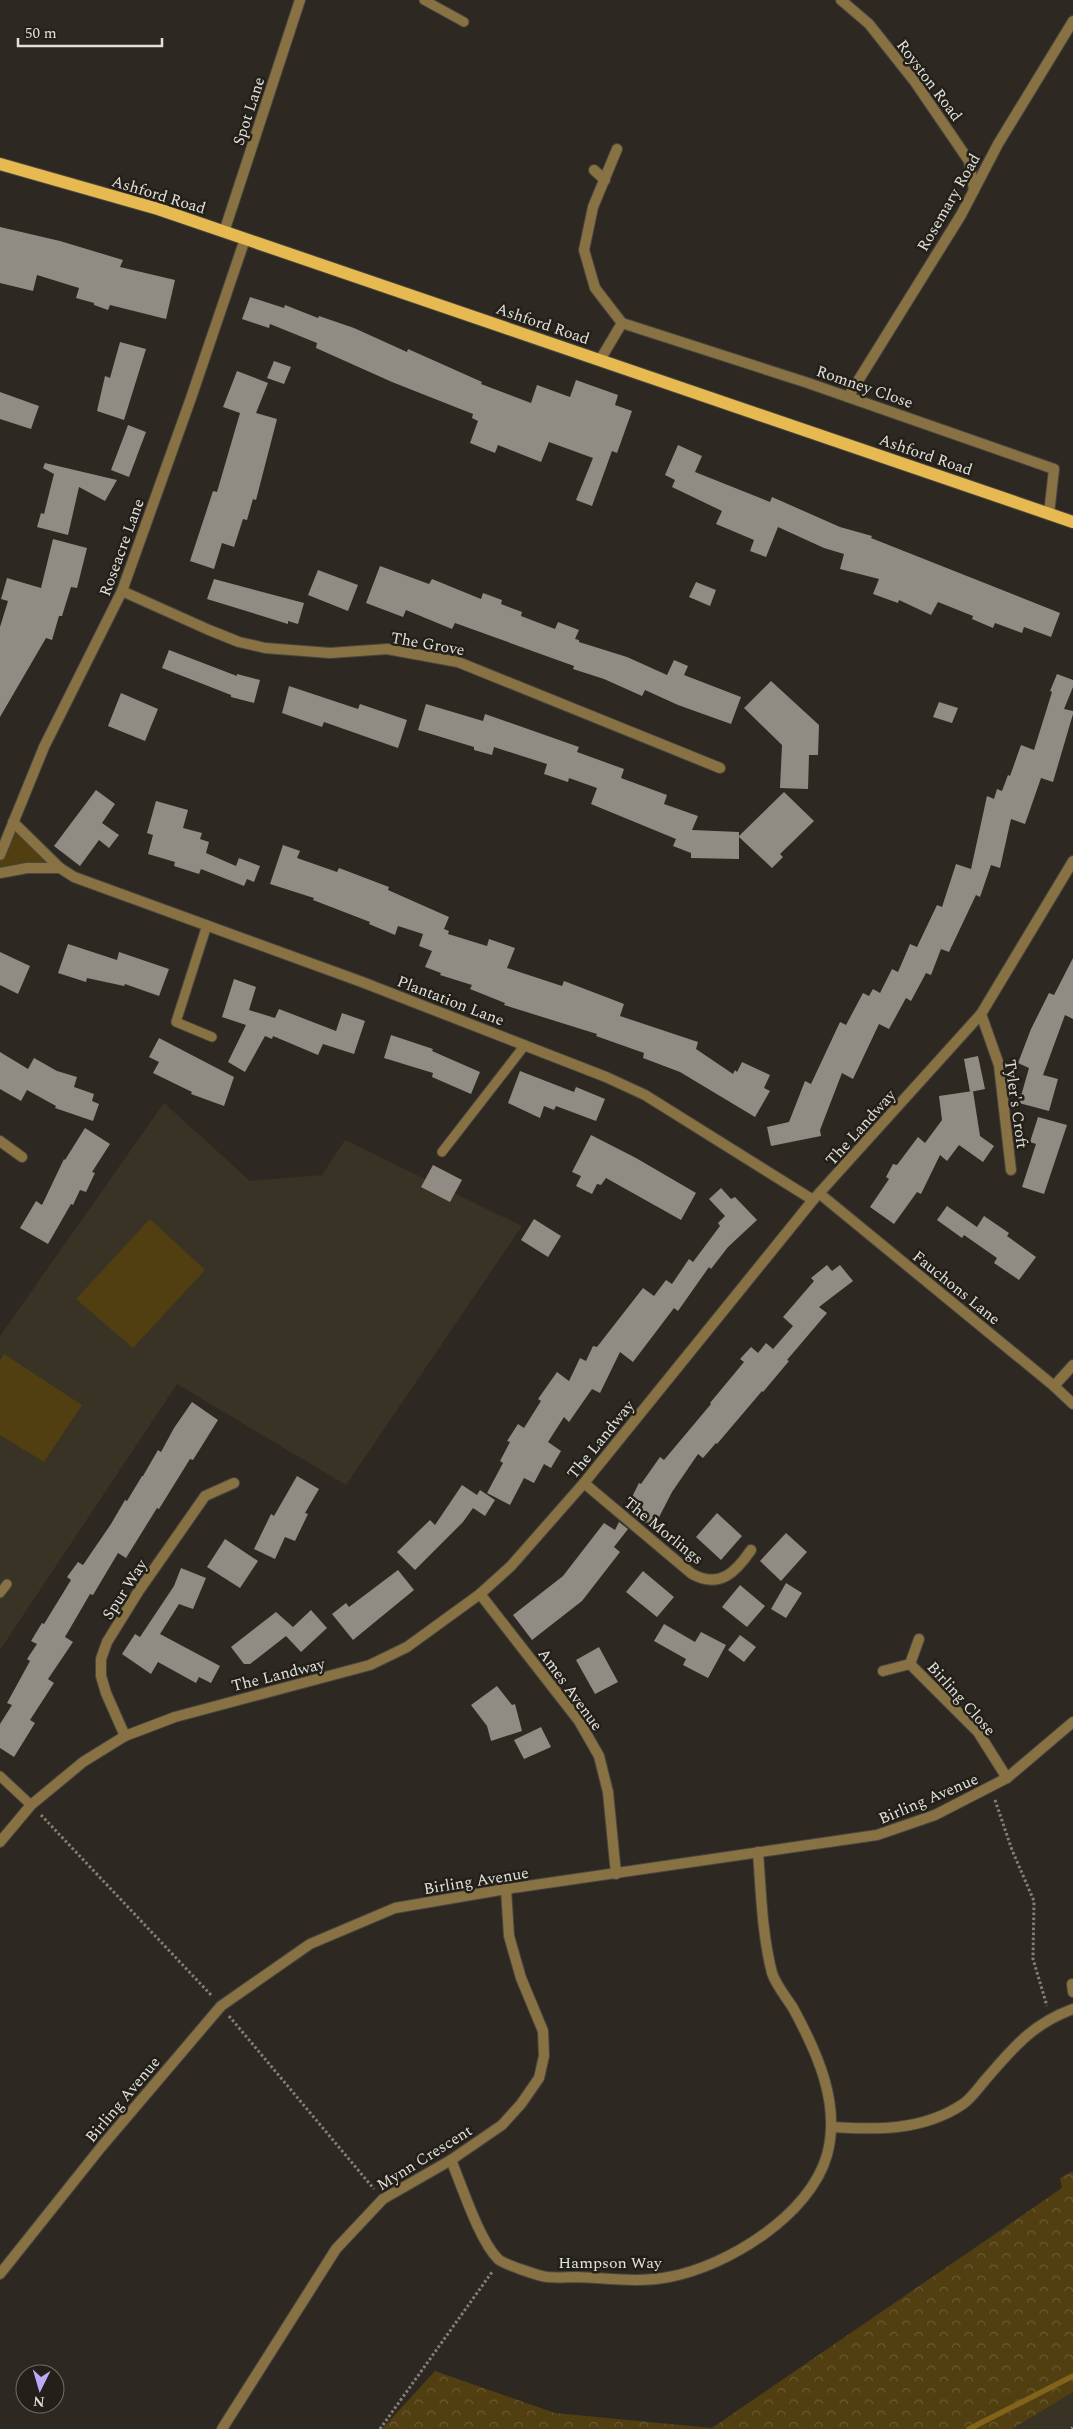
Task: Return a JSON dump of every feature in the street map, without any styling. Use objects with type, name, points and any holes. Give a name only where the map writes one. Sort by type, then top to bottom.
[{"type":"main road","name":"Ashford Road","points":[[0,164],[158,209],[1073,522]]},
{"type":"street","name":"Spot Lane","points":[[224,232],[300,0]]},
{"type":"street","name":"Royston Road","points":[[840,0],[868,24],[915,82],[969,161],[974,190]]},
{"type":"street","name":"Rosemary Road","points":[[848,397],[961,215],[1003,136],[1073,21]]},
{"type":"street","points":[[600,360],[622,323],[595,288],[584,250],[593,207],[617,149]]},
{"type":"street","points":[[594,170],[605,180]]},
{"type":"street","name":"Roseacre Lane","points":[[0,855],[44,747],[122,591],[245,239]]},
{"type":"street","name":"Romney Close","points":[[622,323],[666,335],[706,351],[848,397],[1054,469],[1049,514]]},
{"type":"street","name":"The Grove","points":[[122,591],[239,642],[265,648],[330,653],[387,649],[458,662],[720,768]]},
{"type":"street","name":"Plantation Lane","points":[[13,822],[60,868],[74,877],[525,1045],[645,1095],[817,1197]]},
{"type":"street","name":"The Landway","points":[[0,1842],[31,1805],[83,1762],[125,1736],[184,1714],[370,1665],[407,1648],[480,1594],[542,1533],[817,1197],[981,1014],[1073,861]]},
{"type":"street","name":"Plantation Lane","points":[[0,873],[28,868],[60,868]]},
{"type":"street","name":"Tyler's Croft","points":[[981,1014],[999,1065],[1011,1170]]},
{"type":"street","points":[[0,1141],[22,1157]]},
{"type":"street","name":"Fauchons Lane","points":[[817,1197],[1054,1386],[1073,1404]]},
{"type":"street","points":[[1054,1386],[1073,1365]]},
{"type":"street","name":"The Morlings","points":[[584,1482],[692,1574],[702,1580],[722,1579],[739,1569],[751,1550]]},
{"type":"street","name":"Spur Way","points":[[125,1736],[106,1693],[101,1676],[101,1659],[107,1642],[138,1592],[204,1496],[234,1483]]},
{"type":"street","name":"Ames Avenue","points":[[480,1594],[579,1721],[599,1756],[608,1792],[616,1874]]},
{"type":"street","name":"Birling Close","points":[[910,1664],[919,1639]]},
{"type":"street","name":"Birling Close","points":[[883,1672],[910,1664]]},
{"type":"street","name":"Birling Close","points":[[910,1664],[978,1732],[1007,1778]]},
{"type":"street","name":"Birling Avenue","points":[[0,2274],[102,2146],[221,2006],[310,1944],[395,1908],[506,1889],[877,1835],[935,1815],[1007,1778],[1073,1722]]},
{"type":"street","name":"Hampson Way","points":[[499,2260],[546,2277],[627,2279],[669,2277],[716,2262],[762,2238],[799,2203],[818,2177],[824,2162],[831,2127],[826,2080],[814,2048],[773,1976],[765,1934],[758,1852]]},
{"type":"street","name":"Mynn Crescent","points":[[222,2429],[336,2249],[383,2200],[451,2160],[502,2125],[522,2104],[540,2078],[544,2056],[543,2031],[522,1978],[509,1936],[506,1889]]},
{"type":"street","points":[[831,2127],[880,2130],[929,2122],[964,2104],[1017,2042],[1052,2017],[1073,2009]]},
{"type":"street","points":[[451,2160],[478,2226],[499,2260]]},
{"type":"lane","points":[[424,0],[464,22]]},
{"type":"lane","points":[[207,925],[176,1022],[212,1037]]},
{"type":"lane","points":[[442,1152],[525,1045]]},
{"type":"lane","points":[[0,1593],[7,1584]]},
{"type":"lane","points":[[0,1776],[31,1805]]},
{"type":"path","points":[[990,1787],[1012,1850],[1034,1901],[1033,1959],[1052,2017]]},
{"type":"path","points":[[31,1805],[221,2006],[383,2200]]},
{"type":"path","points":[[380,2429],[488,2280],[499,2260]]},
{"type":"shaded area","points":[[164,1103],[250,1181],[322,1175],[345,1140],[522,1226],[346,1485],[177,1384],[0,1650],[0,1336]]},
{"type":"shaded area","points":[[1073,2381],[1073,2429],[980,2429]]},
{"type":"green space","points":[[13,822],[60,868],[0,873],[0,855]]},
{"type":"green space","points":[[150,1219],[205,1270],[133,1348],[76,1299]]},
{"type":"green space","points":[[4,1354],[82,1405],[44,1462],[0,1435],[0,1361]]},
{"type":"green space","points":[[1073,2171],[1073,2392],[1012,2429],[382,2429],[435,2371],[555,2413],[712,2428],[1062,2188],[1060,2178]]},
{"type":"building","points":[[0,227],[60,241],[123,260],[120,267],[175,280],[166,319],[110,305],[108,310],[94,305],[94,303],[76,298],[79,288],[37,275],[33,291],[0,283]]},
{"type":"building","points":[[250,297],[284,308],[285,305],[318,318],[319,316],[354,328],[407,352],[408,349],[482,382],[481,384],[531,403],[537,385],[570,397],[576,380],[618,395],[615,405],[632,411],[617,453],[612,451],[592,506],[576,500],[593,458],[549,442],[541,462],[498,445],[495,453],[470,443],[478,421],[472,418],[473,414],[392,382],[316,348],[317,343],[270,324],[269,328],[242,319]]},
{"type":"building","points":[[120,342],[146,349],[124,420],[97,411],[105,376],[110,378]]},
{"type":"building","points":[[274,361],[291,367],[284,384],[267,378]]},
{"type":"building","points":[[237,371],[268,383],[256,413],[277,419],[256,500],[253,499],[247,520],[243,519],[234,547],[222,543],[214,569],[190,561],[213,491],[217,492],[240,413],[223,407]]},
{"type":"building","points":[[0,392],[39,406],[31,429],[0,419]]},
{"type":"building","points":[[128,425],[146,432],[129,477],[111,470]]},
{"type":"building","points":[[678,445],[702,456],[695,472],[770,502],[772,497],[840,527],[872,536],[871,538],[1060,613],[1051,637],[1024,627],[1022,633],[995,623],[993,628],[972,619],[973,616],[938,602],[931,615],[899,600],[898,603],[873,594],[879,579],[840,569],[844,554],[824,548],[778,527],[766,557],[750,551],[754,540],[716,524],[722,511],[672,487],[675,480],[665,475]]},
{"type":"building","points":[[45,463],[117,480],[105,501],[79,487],[68,535],[37,527],[41,513],[44,514],[54,474],[43,468]]},
{"type":"building","points":[[53,539],[87,548],[77,588],[71,587],[62,616],[59,616],[52,640],[46,638],[0,717],[0,627],[8,601],[1,599],[7,578],[41,588]]},
{"type":"building","points":[[380,566],[429,584],[432,579],[481,599],[483,593],[502,600],[501,604],[522,612],[521,616],[555,629],[558,622],[579,630],[575,639],[579,640],[579,642],[627,657],[667,675],[674,660],[688,666],[684,675],[741,697],[731,724],[678,705],[645,690],[642,696],[604,679],[573,669],[574,666],[455,623],[452,629],[406,610],[403,617],[366,603]]},
{"type":"building","points":[[318,570],[358,585],[348,611],[308,595]]},
{"type":"building","points":[[214,579],[304,603],[298,624],[288,621],[288,624],[207,599]]},
{"type":"building","points":[[696,582],[716,590],[710,606],[689,597]]},
{"type":"building","points":[[169,650],[237,676],[237,674],[260,680],[254,703],[231,697],[231,695],[162,668]]},
{"type":"building","points":[[1057,674],[1073,680],[1073,687],[1064,709],[1073,711],[1073,714],[1053,782],[1041,778],[1025,824],[1011,819],[1000,868],[991,865],[980,897],[976,895],[949,952],[941,949],[931,975],[926,973],[911,1001],[906,998],[889,1029],[879,1024],[853,1079],[842,1073],[820,1130],[821,1136],[771,1146],[767,1127],[789,1122],[805,1081],[811,1084],[840,1022],[846,1025],[863,993],[869,996],[873,989],[880,993],[892,969],[898,972],[910,944],[917,947],[937,905],[942,907],[956,864],[971,869],[987,796],[994,799],[997,789],[1002,791],[1008,775],[1010,776],[1021,745],[1034,750],[1052,692],[1050,691]]},
{"type":"building","points":[[771,681],[819,725],[818,755],[809,755],[808,789],[780,788],[782,745],[744,708]]},
{"type":"building","points":[[289,686],[358,709],[360,704],[407,720],[398,748],[324,722],[322,727],[282,713]]},
{"type":"building","points":[[121,693],[158,709],[145,741],[108,726]]},
{"type":"building","points":[[939,702],[958,708],[952,723],[933,717]]},
{"type":"building","points":[[426,704],[483,721],[485,714],[579,747],[577,752],[624,769],[621,778],[667,795],[664,804],[698,816],[692,830],[739,832],[739,836],[784,792],[814,821],[780,854],[783,857],[772,868],[739,837],[739,859],[691,858],[691,853],[673,846],[676,839],[591,804],[597,788],[569,778],[568,782],[544,774],[547,764],[494,747],[492,755],[474,750],[474,747],[418,730]]},
{"type":"building","points":[[96,790],[115,804],[102,823],[119,835],[109,848],[99,840],[80,866],[54,846]]},
{"type":"building","points":[[156,801],[188,810],[183,828],[202,833],[200,839],[209,842],[206,853],[236,866],[239,858],[260,866],[254,882],[247,879],[244,886],[201,869],[199,874],[174,866],[175,862],[148,854],[153,835],[147,833]]},
{"type":"building","points":[[283,845],[300,851],[297,858],[337,872],[339,868],[389,887],[388,890],[449,917],[444,929],[449,931],[448,934],[487,946],[489,939],[515,948],[507,968],[562,986],[564,981],[624,1004],[620,1016],[698,1042],[696,1049],[733,1074],[735,1070],[737,1072],[742,1062],[770,1075],[764,1088],[770,1091],[755,1117],[680,1072],[643,1058],[644,1053],[596,1036],[597,1034],[504,1005],[505,1003],[470,989],[472,985],[440,975],[441,973],[425,967],[432,951],[419,946],[423,934],[398,926],[395,935],[369,924],[370,922],[313,900],[314,898],[270,884]]},
{"type":"building","points":[[68,944],[117,960],[119,952],[169,969],[159,996],[125,984],[124,986],[87,978],[86,982],[58,973]]},
{"type":"building","points":[[0,952],[30,966],[18,994],[0,985]]},
{"type":"building","points":[[1073,958],[1073,1019],[1065,1015],[1043,1075],[1058,1079],[1049,1111],[1019,1103],[1029,1068],[1018,1063],[1031,1029],[1049,993],[1054,995]]},
{"type":"building","points":[[234,979],[256,987],[249,1010],[275,1018],[279,1009],[336,1031],[342,1013],[365,1021],[354,1054],[323,1044],[318,1055],[273,1036],[272,1039],[265,1036],[245,1072],[228,1062],[246,1025],[222,1017]]},
{"type":"building","points":[[391,1035],[433,1049],[432,1051],[480,1072],[471,1094],[432,1077],[433,1073],[384,1058]]},
{"type":"building","points":[[159,1038],[234,1077],[224,1106],[191,1094],[192,1092],[153,1073],[159,1062],[149,1057]]},
{"type":"building","points":[[0,1052],[28,1069],[34,1058],[57,1071],[77,1077],[74,1087],[94,1094],[92,1101],[99,1104],[93,1121],[55,1108],[56,1106],[27,1090],[21,1101],[0,1089]]},
{"type":"building","points":[[978,1056],[985,1089],[970,1092],[964,1059]]},
{"type":"building","points":[[520,1071],[574,1092],[576,1087],[605,1099],[596,1121],[556,1106],[554,1110],[544,1106],[540,1118],[508,1103]]},
{"type":"building","points":[[973,1091],[980,1136],[994,1146],[983,1162],[959,1145],[947,1161],[940,1155],[921,1194],[917,1192],[894,1224],[870,1207],[889,1179],[886,1177],[893,1164],[897,1165],[918,1137],[925,1143],[942,1120],[939,1096]]},
{"type":"building","points":[[1038,1117],[1067,1125],[1044,1194],[1022,1187],[1036,1144],[1030,1142]]},
{"type":"building","points":[[85,1128],[110,1144],[92,1172],[95,1173],[86,1192],[80,1190],[73,1205],[71,1204],[48,1244],[20,1228],[36,1201],[42,1205],[64,1159]]},
{"type":"building","points":[[591,1135],[636,1158],[696,1193],[681,1220],[606,1178],[601,1185],[597,1184],[592,1194],[576,1186],[581,1176],[572,1172]]},
{"type":"building","points":[[433,1165],[462,1180],[450,1202],[421,1187]]},
{"type":"building","points":[[721,1188],[731,1199],[735,1197],[757,1220],[728,1247],[711,1269],[709,1267],[678,1311],[674,1308],[633,1362],[620,1352],[600,1393],[592,1389],[569,1422],[564,1417],[548,1442],[561,1451],[551,1468],[544,1464],[534,1483],[524,1478],[510,1505],[487,1493],[503,1463],[500,1461],[510,1442],[507,1441],[518,1424],[524,1428],[541,1401],[538,1399],[557,1372],[569,1381],[580,1358],[586,1361],[593,1346],[597,1347],[643,1288],[654,1296],[666,1280],[672,1284],[689,1259],[693,1262],[720,1226],[718,1223],[725,1216],[709,1199]]},
{"type":"building","points":[[947,1206],[977,1227],[984,1216],[1009,1233],[1007,1236],[1036,1257],[1019,1280],[994,1263],[997,1258],[964,1235],[962,1238],[937,1220]]},
{"type":"building","points":[[534,1219],[561,1236],[548,1257],[521,1240]]},
{"type":"building","points":[[827,1265],[832,1271],[840,1265],[853,1281],[819,1307],[827,1313],[787,1360],[789,1361],[717,1444],[703,1458],[698,1454],[672,1492],[654,1527],[636,1518],[626,1509],[639,1483],[641,1484],[660,1457],[664,1460],[711,1404],[744,1362],[740,1359],[751,1347],[758,1353],[766,1343],[773,1349],[793,1326],[783,1317],[814,1281],[811,1278]]},
{"type":"building","points":[[192,1402],[218,1420],[193,1460],[190,1459],[159,1509],[157,1508],[126,1558],[118,1553],[93,1595],[90,1594],[65,1637],[73,1642],[48,1679],[54,1683],[30,1720],[35,1723],[14,1757],[0,1748],[0,1724],[12,1705],[7,1703],[30,1661],[27,1659],[37,1644],[31,1641],[42,1623],[44,1624],[71,1580],[67,1577],[78,1562],[83,1565],[125,1500],[127,1501],[158,1450],[161,1452],[174,1428]]},
{"type":"building","points":[[297,1476],[319,1489],[305,1513],[308,1514],[295,1541],[285,1537],[275,1559],[254,1549],[271,1514],[274,1516]]},
{"type":"building","points":[[462,1485],[477,1495],[480,1490],[495,1500],[485,1516],[473,1508],[463,1522],[415,1570],[397,1552],[430,1520],[435,1525]]},
{"type":"building","points":[[717,1513],[742,1536],[721,1560],[696,1537]]},
{"type":"building","points":[[619,1522],[628,1529],[614,1547],[620,1552],[582,1601],[532,1640],[513,1615],[563,1576],[604,1523],[615,1530]]},
{"type":"building","points":[[786,1533],[807,1552],[781,1581],[760,1561]]},
{"type":"building","points":[[225,1539],[258,1561],[240,1588],[207,1567]]},
{"type":"building","points":[[181,1568],[206,1578],[193,1609],[179,1604],[160,1634],[220,1666],[211,1683],[199,1677],[196,1683],[158,1662],[151,1674],[122,1654],[135,1634],[140,1637],[174,1586]]},
{"type":"building","points":[[398,1570],[414,1590],[353,1640],[332,1614],[346,1603],[349,1607]]},
{"type":"building","points":[[643,1571],[674,1597],[657,1617],[626,1592]]},
{"type":"building","points":[[786,1583],[802,1593],[786,1618],[771,1609]]},
{"type":"building","points":[[740,1585],[765,1606],[747,1627],[722,1607]]},
{"type":"building","points":[[311,1610],[327,1628],[301,1652],[286,1636],[250,1664],[244,1664],[231,1647],[276,1612],[293,1627]]},
{"type":"building","points":[[664,1624],[695,1642],[701,1632],[726,1645],[708,1678],[683,1665],[686,1659],[654,1641]]},
{"type":"building","points":[[740,1635],[756,1647],[744,1662],[728,1650]]},
{"type":"building","points":[[599,1647],[618,1682],[595,1694],[576,1660]]},
{"type":"building","points":[[497,1686],[512,1705],[515,1704],[522,1731],[491,1741],[487,1726],[471,1705]]},
{"type":"building","points":[[541,1727],[551,1747],[524,1759],[514,1740]]},
{"type":"waterway","points":[[969,2429],[1073,2376]]}]
